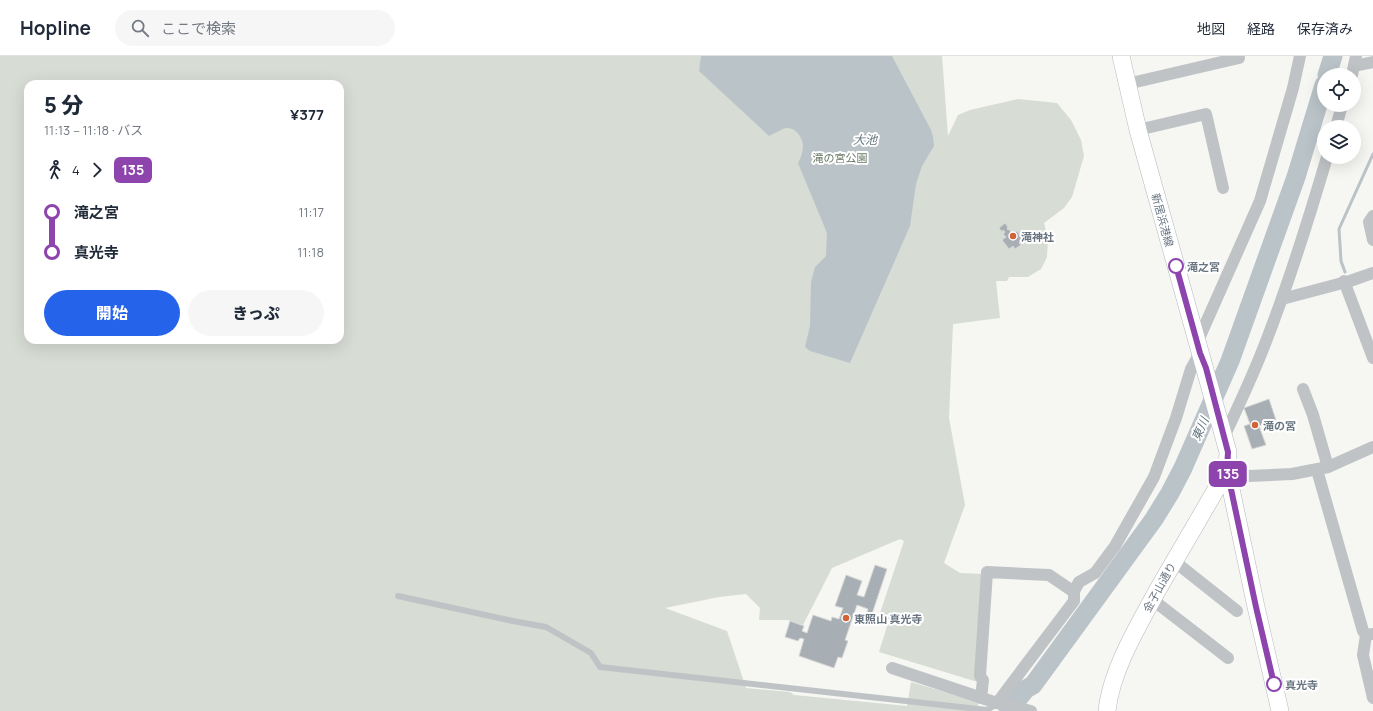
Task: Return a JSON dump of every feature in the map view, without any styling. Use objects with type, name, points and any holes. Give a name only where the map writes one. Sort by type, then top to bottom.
[{"type":"main road","name":"新居浜港線","points":[[1121,56],[1138,130],[1223,431],[1228,452],[1227,470],[1280,711]]},
{"type":"main road","name":"金子山通り","points":[[1107,711],[1108,697],[1118,670],[1138,626],[1227,470]]},
{"type":"street","points":[[998,704],[1074,601],[1074,592],[1079,582],[1095,573],[1115,546],[1154,477],[1172,432],[1191,369],[1201,355],[1260,201],[1293,88],[1300,56]]},
{"type":"street","points":[[1127,84],[1240,58]]},
{"type":"street","points":[[1354,66],[1373,62]]},
{"type":"street","points":[[1138,130],[1206,114],[1223,188]]},
{"type":"street","points":[[1223,431],[1259,360],[1310,217],[1325,164]]},
{"type":"street","points":[[1373,216],[1368,222],[1373,240]]},
{"type":"street","points":[[1282,299],[1373,273]]},
{"type":"street","points":[[1344,281],[1373,358]]},
{"type":"street","points":[[1303,389],[1313,415],[1322,468],[1363,631],[1369,635],[1363,655],[1373,698]]},
{"type":"street","points":[[1227,470],[1249,476],[1292,474],[1322,468],[1373,446]]},
{"type":"street","points":[[1174,561],[1236,610]]},
{"type":"street","points":[[981,698],[983,680],[980,676],[987,572],[1050,575],[1074,592]]},
{"type":"street","points":[[1153,600],[1228,658]]},
{"type":"street","points":[[892,668],[998,704],[1031,711]]},
{"type":"lane","points":[[398,596],[513,622],[546,627],[591,653],[600,667],[987,710],[998,704]]},
{"type":"green space","name":"滝の宮公園","points":[[0,56],[942,56],[948,136],[958,115],[970,110],[1018,99],[1057,103],[1071,120],[1081,140],[1084,156],[1072,197],[1064,208],[1044,223],[1048,238],[1047,257],[1041,269],[1028,277],[1009,277],[1007,281],[996,281],[1000,318],[953,324],[949,418],[965,505],[944,563],[960,573],[983,574],[981,683],[879,652],[888,623],[878,619],[904,541],[900,539],[832,568],[803,625],[788,620],[759,620],[760,608],[746,594],[719,597],[665,608],[727,631],[746,688],[790,692],[794,695],[907,706],[911,682],[978,702],[978,711],[0,711]]},
{"type":"water","name":"大池","points":[[701,56],[892,56],[931,130],[934,146],[922,166],[916,184],[910,226],[850,363],[810,351],[805,347],[810,326],[811,282],[815,267],[826,256],[827,233],[798,163],[803,150],[801,139],[796,131],[790,128],[786,128],[769,136],[699,71]]},
{"type":"building","name":"滝神社","points":[[1005,223],[1008,227],[1007,229],[1009,229],[1012,234],[1017,231],[1023,239],[1019,243],[1021,245],[1015,249],[1013,246],[1009,249],[1002,240],[1006,237],[1003,234],[1005,232],[1003,230],[1002,232],[999,228]]},
{"type":"building","name":"滝の宮","points":[[1269,399],[1276,420],[1259,426],[1266,445],[1252,449],[1244,426],[1250,424],[1244,408]]},
{"type":"building","name":"東照山 真光寺","points":[[875,565],[887,569],[872,614],[867,613],[868,609],[857,605],[845,640],[848,641],[842,658],[838,657],[834,668],[799,656],[804,639],[800,638],[798,641],[785,637],[790,621],[804,626],[802,631],[807,633],[813,615],[831,621],[832,617],[839,619],[843,608],[835,606],[846,575],[862,581],[857,595],[864,597]]},
{"type":"waterway","name":"東川","points":[[1329,68],[1333,56]]},
{"type":"waterway","name":"東川","points":[[1008,711],[1026,689],[1033,685],[1154,519],[1183,468],[1230,361],[1296,177],[1317,108]]},
{"type":"waterway","points":[[1345,272],[1341,261],[1339,229],[1373,154]]},
{"type":"bus line","name":"135","points":[[1176,266],[1200,353],[1206,368],[1228,452],[1227,470],[1274,684]]},
{"type":"place","name":"滝神社","points":[[1013,236]]},
{"type":"place","name":"滝之宮","points":[[1176,266]]},
{"type":"place","name":"滝の宮","points":[[1255,425]]},
{"type":"place","name":"東照山 真光寺","points":[[846,618]]},
{"type":"place","name":"真光寺","points":[[1274,684]]}]
